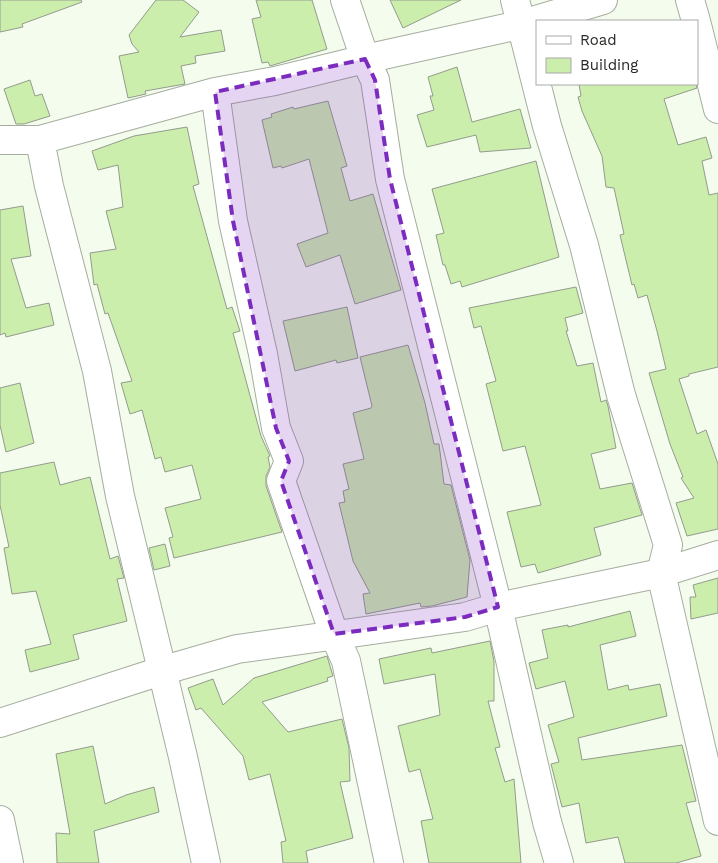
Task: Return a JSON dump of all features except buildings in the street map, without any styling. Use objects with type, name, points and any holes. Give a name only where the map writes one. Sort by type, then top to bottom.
[{"type":"street","points":[[345,0],[364,59],[375,80],[390,179],[498,607],[547,822],[559,863]]},
{"type":"street","points":[[0,140],[40,140],[215,92],[275,82],[364,59],[517,12],[603,0]]},
{"type":"street","points":[[690,0],[696,20]]},
{"type":"street","points":[[517,12],[536,84]]},
{"type":"street","points":[[698,29],[718,109]]},
{"type":"street","points":[[536,85],[584,245],[621,395],[668,545],[661,573],[718,821]]},
{"type":"street","points":[[215,92],[233,221],[263,354],[276,428],[288,461],[282,481],[334,634],[346,661],[390,863]]},
{"type":"street","points":[[40,140],[49,186],[97,371],[120,496],[206,863]]},
{"type":"street","points":[[0,723],[162,670],[237,649],[465,617],[498,607],[661,573],[718,555]]},
{"type":"street","points":[[0,820],[9,863]]},
{"type":"highlighted area","points":[[365,59],[375,80],[390,179],[498,607],[465,617],[334,634],[281,481],[289,461],[276,428],[233,221],[215,92]]}]
